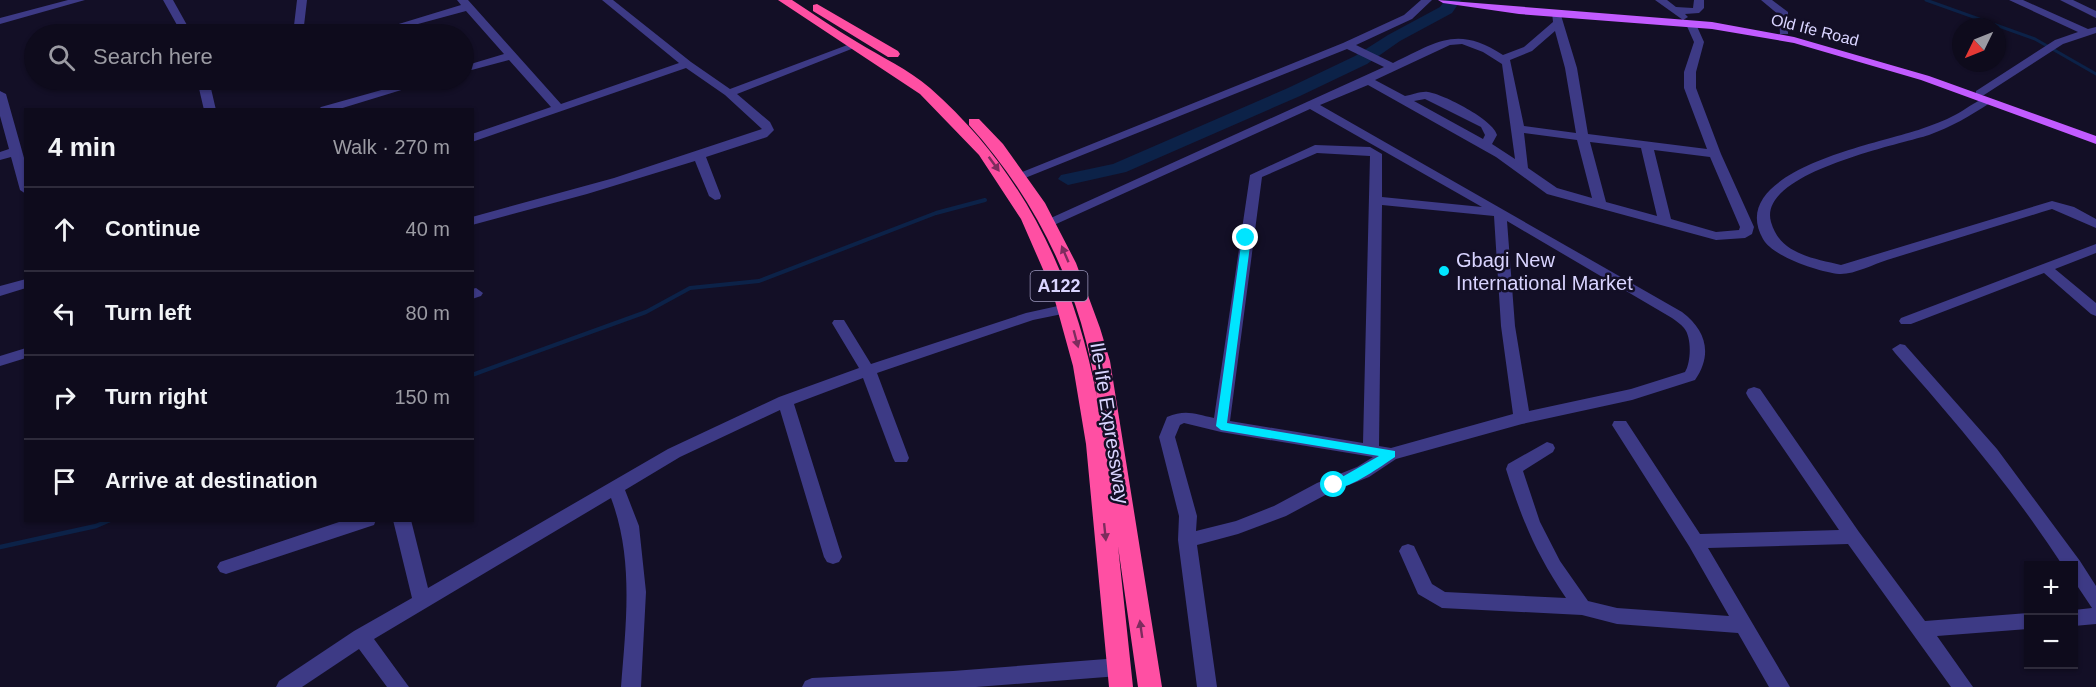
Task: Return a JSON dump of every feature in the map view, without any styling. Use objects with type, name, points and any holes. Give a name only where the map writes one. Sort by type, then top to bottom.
[{"type":"highway","name":"Ile-Ife Expressway","points":[[784,0],[854,46],[893,67],[924,90],[969,132],[993,161],[1041,237],[1068,309],[1084,372],[1098,461],[1121,687]]},
{"type":"highway","name":"Ile-Ife Expressway","points":[[805,0],[892,53],[927,79],[980,127],[1021,175],[1049,222],[1074,275],[1101,361],[1150,687]]},
{"type":"main road","name":"Old Ife Road","points":[[1448,1],[1683,17],[1784,32],[1841,47],[2096,134]]},
{"type":"main road","name":"Old Ife Road","points":[[1470,2],[1557,18],[1683,17],[1783,37],[1943,83]]},
{"type":"main road","name":"Old Ife Road","points":[[1983,97],[2096,140]]},
{"type":"street","points":[[0,21],[80,0]]},
{"type":"street","points":[[168,0],[181,24]]},
{"type":"street","points":[[299,24],[302,0]]},
{"type":"street","points":[[474,221],[552,202],[699,156],[763,134],[768,130],[766,125],[729,93],[687,64],[607,0]]},
{"type":"street","points":[[1021,175],[1349,46],[1408,17],[1427,0]]},
{"type":"street","points":[[1363,81],[1371,82],[1485,146],[1552,191],[1716,236],[1745,234],[1747,227],[1715,154],[1690,88],[1690,72],[1699,42],[1683,17],[1660,0]]},
{"type":"street","points":[[1683,17],[1699,8],[1699,0]]},
{"type":"street","points":[[1767,0],[1784,14],[1784,32]]},
{"type":"street","points":[[2013,0],[2091,31]]},
{"type":"street","points":[[2065,0],[2096,15]]},
{"type":"street","points":[[401,24],[465,3],[559,109]]},
{"type":"street","points":[[1503,59],[1528,49],[1557,18]]},
{"type":"street","points":[[1557,18],[1571,68],[1583,138],[1600,204]]},
{"type":"street","points":[[2091,31],[2059,42],[1983,97],[1957,119],[1874,149],[1834,158],[1806,170],[1775,193],[1766,204],[1763,217],[1769,238],[1779,248],[1804,260],[1841,270],[2052,205],[2069,210],[2096,224]]},
{"type":"street","points":[[1049,222],[1363,81],[1390,66],[1453,40],[1475,46],[1503,59],[1510,70],[1522,170]]},
{"type":"street","points":[[729,93],[854,46]]},
{"type":"street","points":[[1349,46],[1390,66]]},
{"type":"street","points":[[474,66],[511,56]]},
{"type":"street","points":[[474,137],[687,64]]},
{"type":"street","points":[[209,90],[210,108]]},
{"type":"street","points":[[329,108],[392,90]]},
{"type":"street","points":[[0,94],[24,182]]},
{"type":"street","points":[[1402,100],[1426,95],[1462,111],[1490,130],[1491,135],[1485,146]]},
{"type":"street","points":[[1187,540],[1238,527],[1280,511],[1323,488],[1363,472],[1391,454],[1522,418],[1632,394],[1690,376],[1696,367],[1696,337],[1691,326],[1677,315],[1502,213],[1379,149],[1310,104]]},
{"type":"street","points":[[1518,129],[1715,154]]},
{"type":"street","points":[[1647,146],[1665,222]]},
{"type":"street","points":[[1221,426],[1256,175],[1315,149],[1379,149]]},
{"type":"street","points":[[1371,451],[1375,200],[1379,149]]},
{"type":"street","points":[[0,156],[16,151]]},
{"type":"street","points":[[699,156],[715,196]]},
{"type":"street","points":[[1375,200],[1502,213]]},
{"type":"street","points":[[1502,213],[1508,326],[1522,418]]},
{"type":"street","points":[[1906,321],[2096,248]]},
{"type":"street","points":[[2045,267],[2096,311]]},
{"type":"street","points":[[0,291],[24,284]]},
{"type":"street","points":[[286,687],[361,637],[674,453],[785,401],[960,337],[1031,316],[1068,309]]},
{"type":"street","points":[[839,323],[868,371],[901,458]]},
{"type":"street","points":[[1900,349],[1976,433],[2029,502],[2070,561]]},
{"type":"street","points":[[0,361],[24,354]]},
{"type":"street","points":[[1754,393],[1853,537],[1963,687]]},
{"type":"street","points":[[785,401],[833,557]]},
{"type":"street","points":[[1207,687],[1187,540],[1188,516],[1167,437],[1171,424],[1183,417],[1221,426],[1391,454]]},
{"type":"street","points":[[1620,425],[1695,541],[1780,687]]},
{"type":"street","points":[[1547,447],[1514,469],[1531,522],[1554,566],[1582,607]]},
{"type":"street","points":[[615,488],[630,526],[637,592],[631,687]]},
{"type":"street","points":[[226,567],[362,522]]},
{"type":"street","points":[[402,522],[422,601]]},
{"type":"street","points":[[1695,541],[1853,537]]},
{"type":"street","points":[[1408,551],[1425,589],[1442,600],[1582,607],[1617,616],[1744,625]]},
{"type":"street","points":[[2078,574],[2096,602]]},
{"type":"street","points":[[2078,618],[2096,616]]},
{"type":"street","points":[[1921,629],[2024,621]]},
{"type":"street","points":[[361,637],[399,687]]},
{"type":"street","points":[[812,687],[953,680],[1119,667]]},
{"type":"waterway","points":[[1068,179],[1119,168],[1294,92],[1361,60],[1394,38],[1446,10],[1453,0]]},
{"type":"waterway","points":[[1926,0],[2035,39],[2096,74]]},
{"type":"waterway","points":[[474,374],[646,312],[690,288],[759,281],[936,213],[985,200]]},
{"type":"waterway","points":[[0,547],[105,522]]},
{"type":"place","name":"Gbagi New International Market","points":[[1444,271]]},
{"type":"route","points":[[1246,238],[1233,356],[1221,426],[1391,454],[1363,472],[1334,485]]}]
